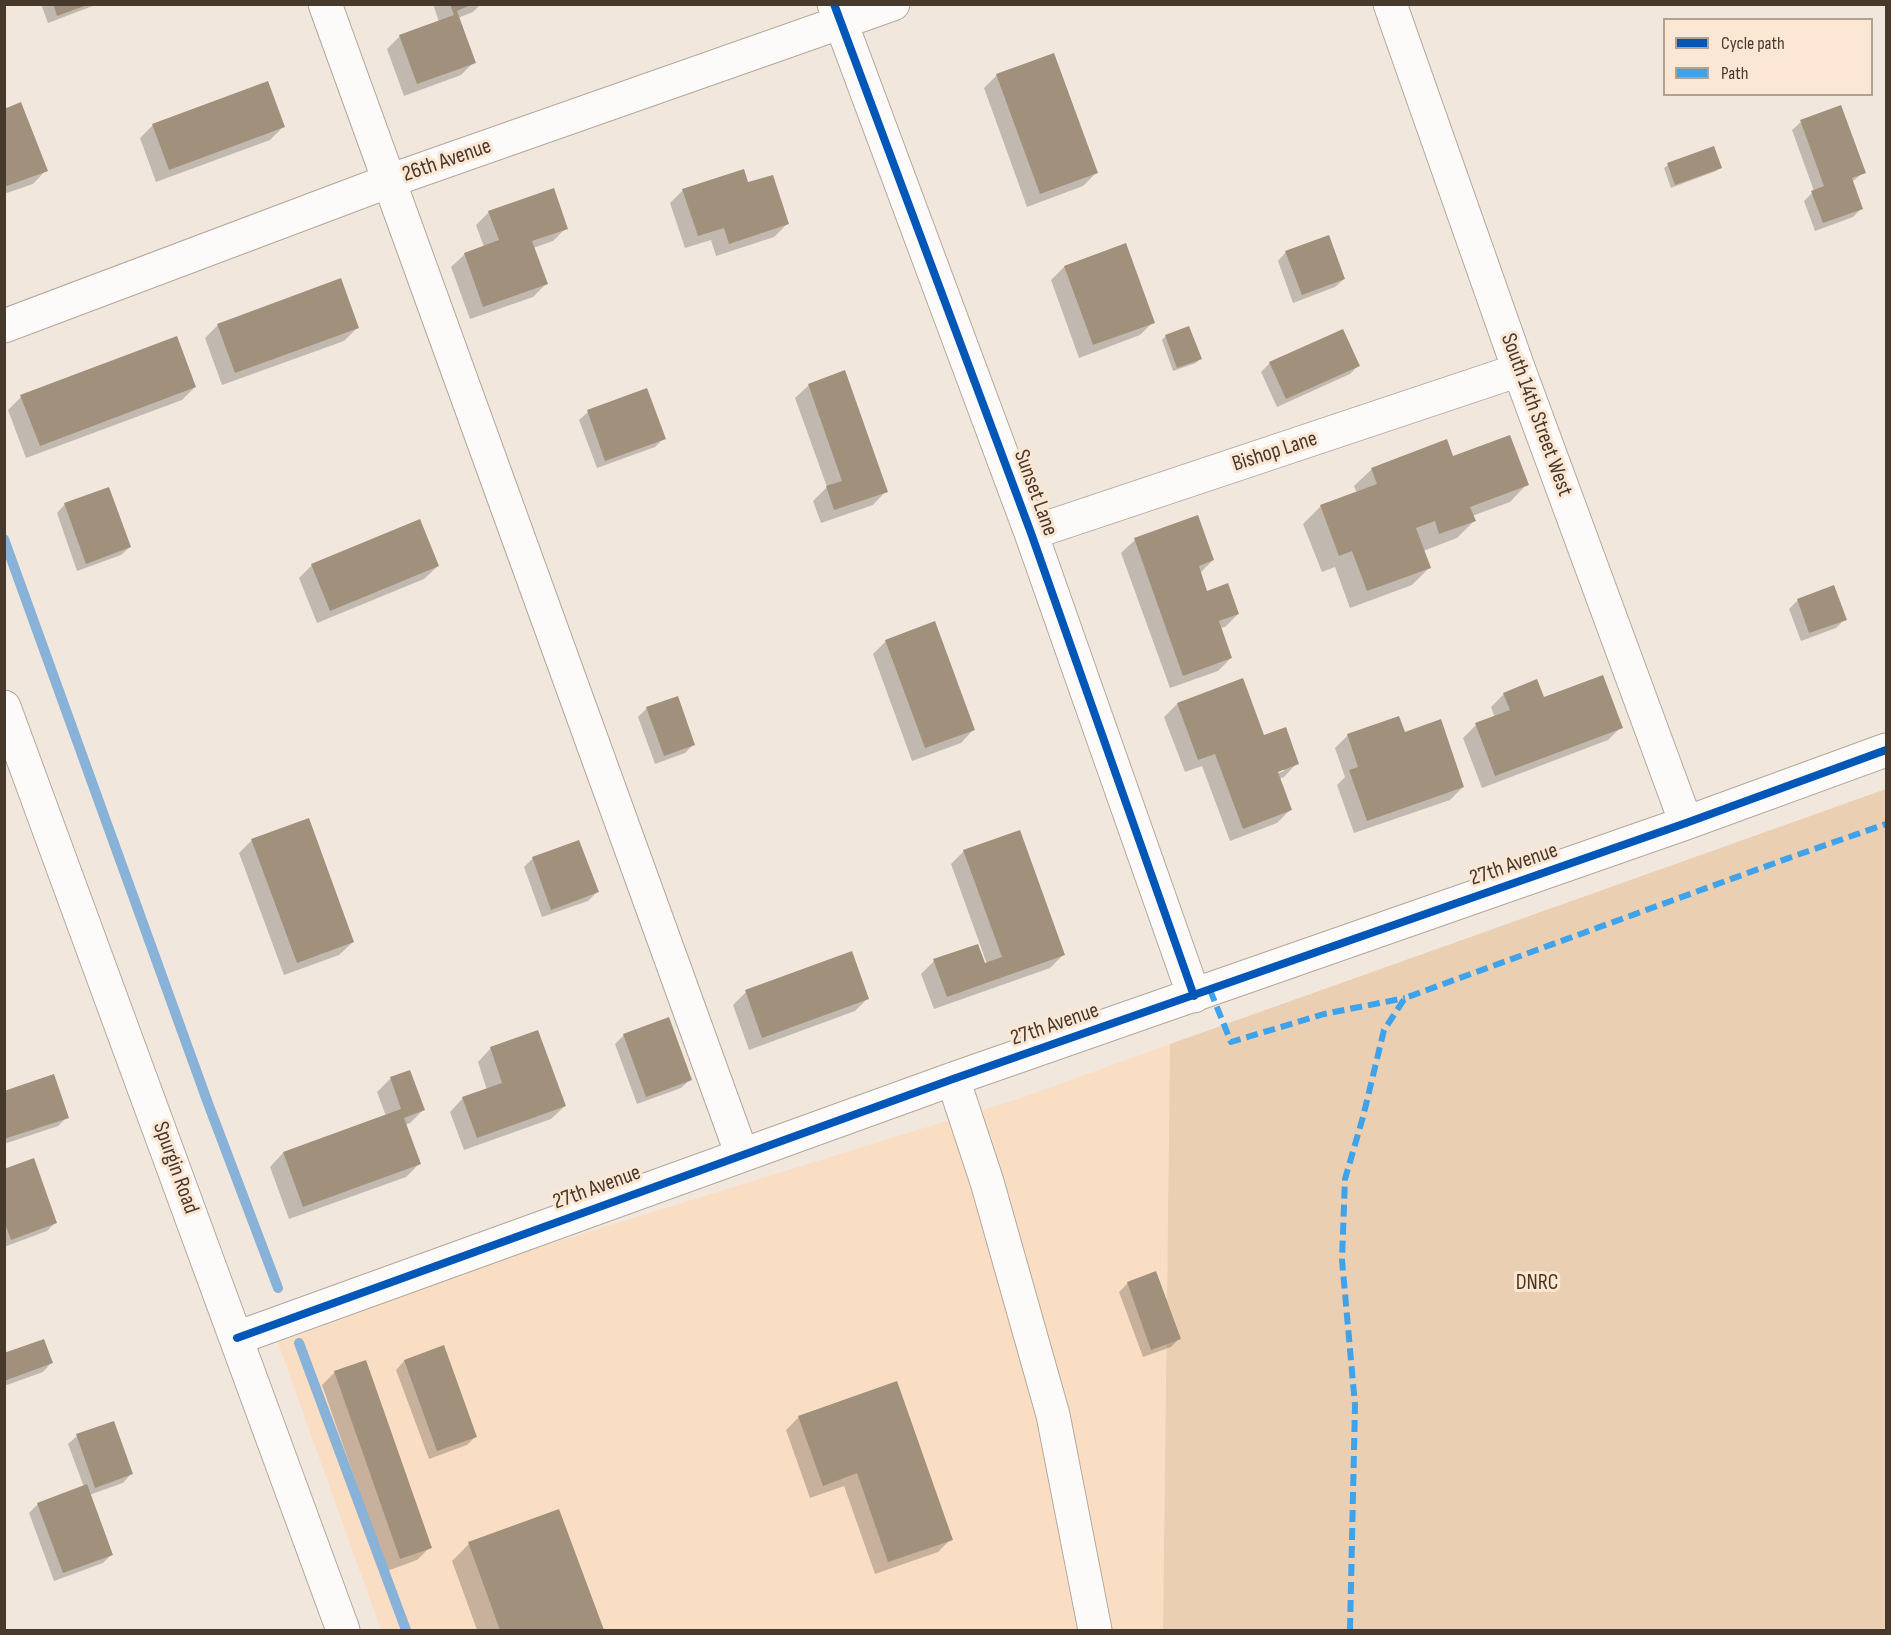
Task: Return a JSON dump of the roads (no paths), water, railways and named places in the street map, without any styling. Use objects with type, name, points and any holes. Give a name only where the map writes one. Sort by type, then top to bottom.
[{"type":"street","points":[[325,4],[742,1155]]},
{"type":"street","name":"26th Avenue","points":[[4,326],[838,14],[893,4]]},
{"type":"street","name":"South 14th Street West","points":[[1390,4],[1519,370],[1686,823]]},
{"type":"street","name":"Sunset Lane","points":[[838,14],[1031,533],[1194,996]]},
{"type":"street","name":"Bishop Lane","points":[[1031,533],[1519,370]]},
{"type":"street","name":"Spurgin Road","points":[[4,707],[343,1630]]},
{"type":"street","name":"27th Avenue","points":[[237,1338],[953,1079],[1686,823],[1887,750]]},
{"type":"street","points":[[953,1079],[987,1182],[1053,1415],[1095,1630]]},
{"type":"waterway","points":[[4,539],[209,1106],[278,1288]]},
{"type":"waterway","points":[[299,1343],[406,1630]]},
{"type":"park label","name":"DNRC","points":[[1537,1283]]}]
